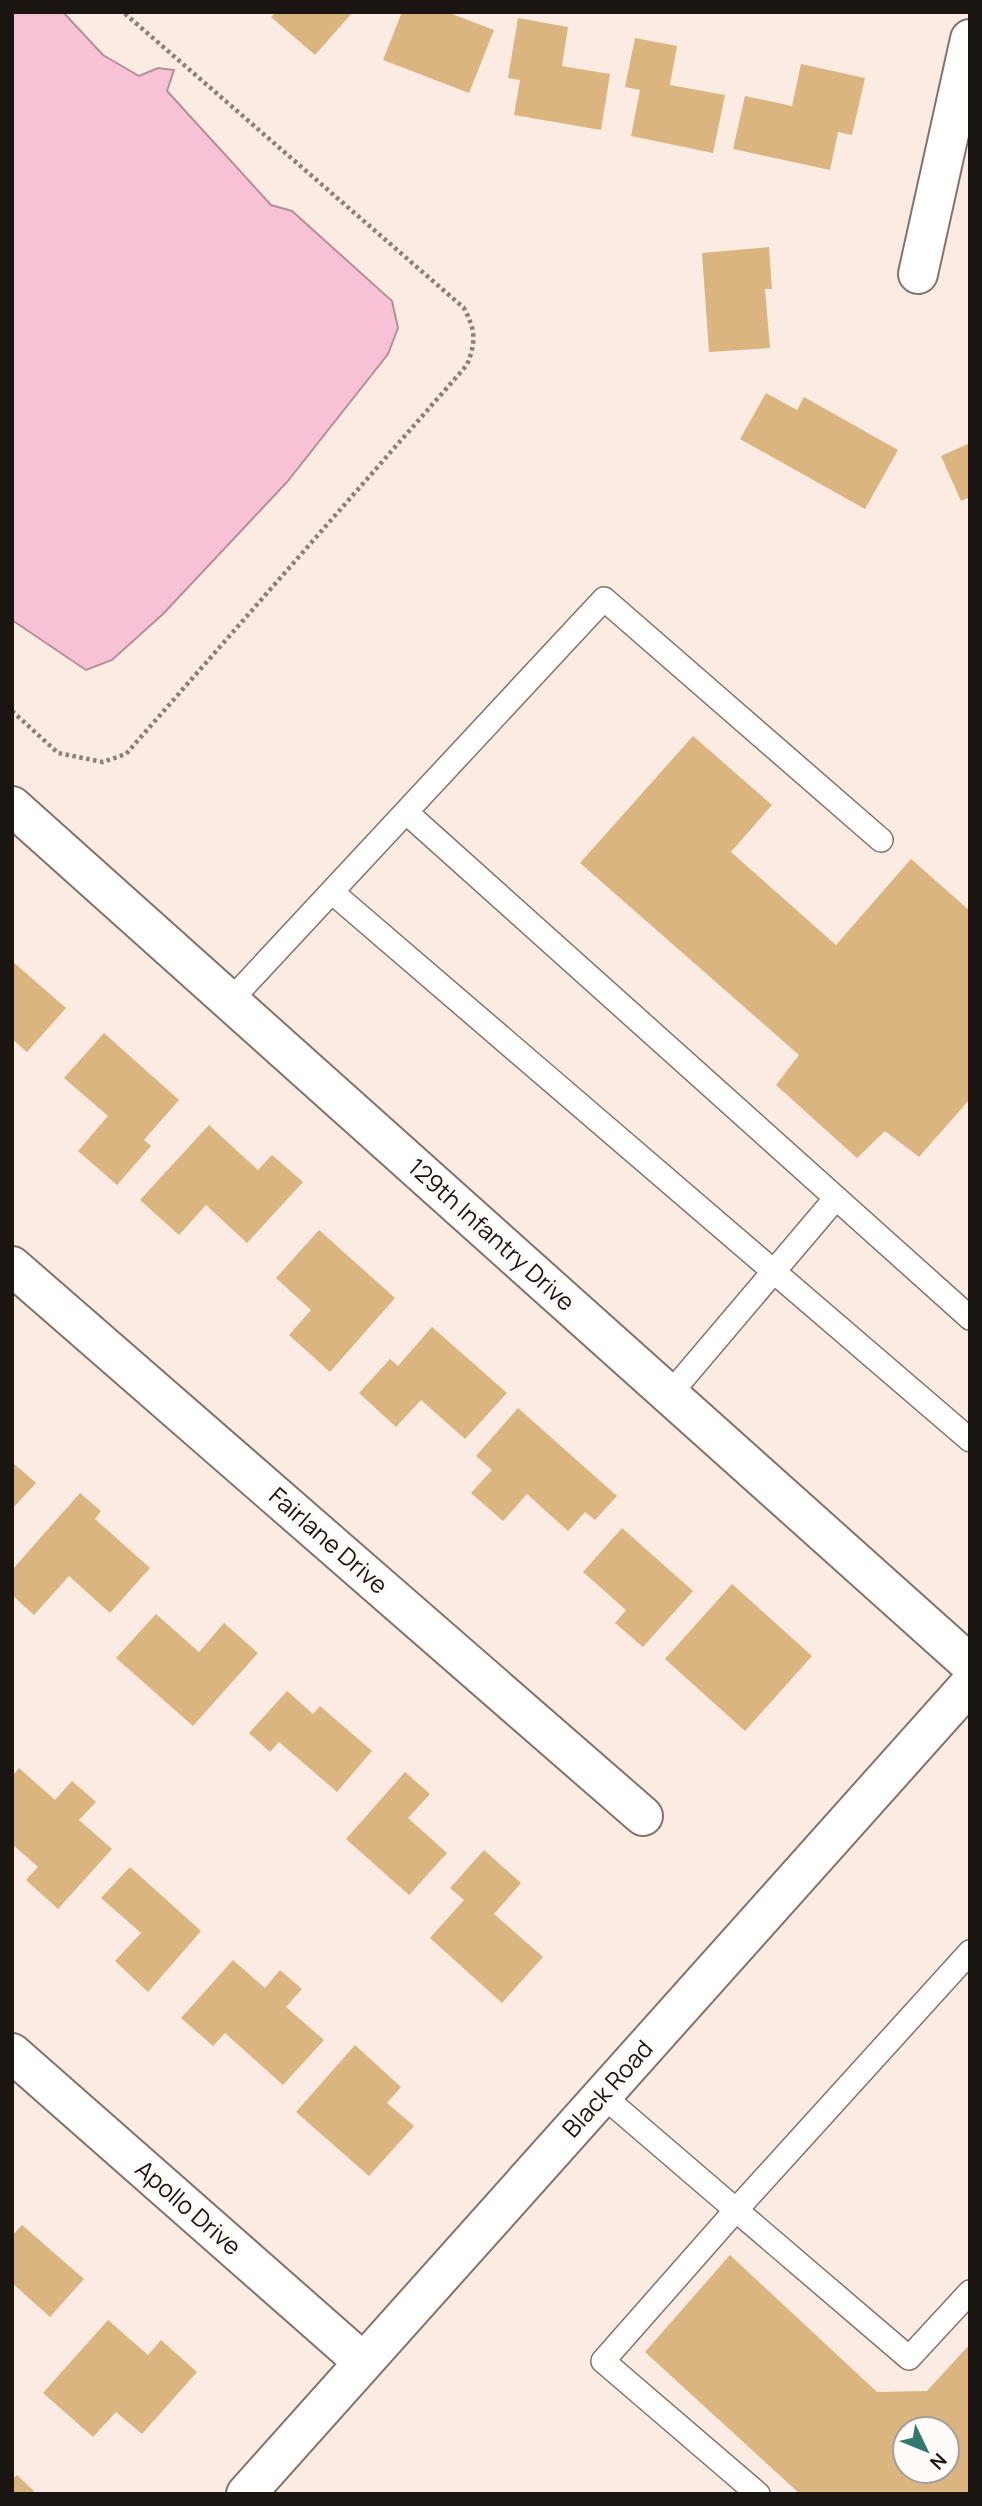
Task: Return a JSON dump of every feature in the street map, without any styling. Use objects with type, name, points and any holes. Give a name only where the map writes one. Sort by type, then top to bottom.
[{"type":"street","points":[[918,274],[970,39]]},
{"type":"street","name":"129th Infantry Drive","points":[[12,806],[970,1664]]},
{"type":"street","name":"Fairlane Drive","points":[[12,1266],[643,1816]]},
{"type":"street","name":"Black Road","points":[[246,2494],[970,1684]]},
{"type":"street","name":"Apollo Drive","points":[[12,2053],[363,2362]]},
{"type":"lane","points":[[230,1001],[604,599],[881,840]]},
{"type":"lane","points":[[407,813],[970,1318]]},
{"type":"lane","points":[[333,892],[970,1440]]},
{"type":"lane","points":[[669,1395],[836,1198]]},
{"type":"lane","points":[[758,2494],[603,2361],[970,1952]]},
{"type":"lane","points":[[602,2095],[909,2358],[970,2292]]},
{"type":"path","points":[[12,711],[58,753],[103,762],[125,754],[467,365],[475,345],[473,325],[464,308],[123,12]]},
{"type":"shaded area","points":[[12,12],[63,12],[103,55],[139,76],[158,68],[174,70],[167,91],[271,205],[292,211],[392,301],[398,328],[388,354],[287,482],[163,614],[112,660],[86,670],[12,620]]},
{"type":"building","points":[[276,12],[353,12],[315,55],[271,17]]},
{"type":"building","points":[[402,12],[447,12],[494,30],[469,93],[383,60]]},
{"type":"building","points":[[518,18],[568,27],[562,66],[610,74],[601,130],[514,115],[520,80],[508,78]]},
{"type":"building","points":[[635,38],[677,46],[670,85],[725,95],[713,153],[631,136],[640,90],[625,87]]},
{"type":"building","points":[[801,64],[865,78],[852,135],[838,132],[830,170],[733,149],[745,96],[792,106]]},
{"type":"building","points":[[769,247],[772,289],[765,289],[770,348],[709,352],[702,253]]},
{"type":"building","points":[[766,393],[797,410],[804,397],[898,450],[865,509],[740,439]]},
{"type":"building","points":[[970,443],[970,497],[961,501],[941,456]]},
{"type":"building","points":[[693,736],[772,805],[731,852],[836,945],[911,859],[970,911],[970,1099],[919,1157],[885,1131],[857,1158],[776,1085],[799,1055],[580,863]]},
{"type":"building","points":[[12,961],[66,1008],[27,1052],[12,1039]]},
{"type":"building","points":[[104,1033],[179,1100],[144,1140],[151,1146],[117,1185],[78,1151],[108,1116],[64,1078]]},
{"type":"building","points":[[209,1125],[258,1170],[272,1155],[303,1182],[247,1243],[206,1205],[179,1235],[140,1200]]},
{"type":"building","points":[[319,1230],[395,1298],[330,1372],[289,1335],[311,1310],[276,1278]]},
{"type":"building","points":[[432,1327],[507,1393],[465,1439],[421,1400],[396,1427],[359,1393],[390,1359],[398,1366]]},
{"type":"building","points":[[518,1408],[617,1496],[595,1520],[585,1512],[568,1531],[527,1494],[503,1521],[471,1493],[492,1470],[476,1456]]},
{"type":"building","points":[[12,1462],[36,1483],[12,1509]]},
{"type":"building","points":[[80,1493],[101,1511],[95,1519],[150,1568],[110,1613],[69,1576],[34,1615],[12,1595],[12,1570]]},
{"type":"building","points":[[622,1528],[693,1591],[643,1647],[615,1623],[626,1610],[583,1572]]},
{"type":"building","points":[[732,1584],[812,1656],[745,1731],[665,1659]]},
{"type":"building","points":[[156,1614],[199,1652],[224,1623],[258,1653],[193,1726],[116,1658]]},
{"type":"building","points":[[287,1691],[313,1714],[320,1706],[372,1751],[337,1792],[279,1742],[270,1752],[249,1733]]},
{"type":"building","points":[[19,1768],[55,1800],[72,1781],[96,1802],[79,1820],[112,1849],[58,1909],[26,1880],[38,1867],[12,1844],[12,1776]]},
{"type":"building","points":[[405,1772],[430,1794],[408,1818],[447,1853],[409,1895],[346,1839]]},
{"type":"building","points":[[484,1850],[521,1883],[494,1914],[543,1957],[502,2003],[430,1938],[464,1900],[450,1888]]},
{"type":"building","points":[[130,1867],[201,1931],[148,1992],[115,1961],[141,1933],[101,1898]]},
{"type":"building","points":[[233,1960],[265,1988],[280,1970],[302,1989],[286,2007],[324,2040],[283,2085],[225,2033],[213,2046],[181,2018]]},
{"type":"building","points":[[355,2045],[401,2087],[387,2103],[414,2126],[369,2176],[296,2112]]},
{"type":"building","points":[[22,2225],[84,2279],[50,2317],[12,2283],[12,2236]]},
{"type":"building","points":[[730,2255],[877,2392],[927,2391],[970,2344],[970,2494],[800,2494],[645,2352]]},
{"type":"building","points":[[108,2320],[148,2355],[161,2340],[197,2372],[142,2434],[116,2412],[93,2437],[43,2393]]},
{"type":"building","points":[[17,2475],[37,2494],[12,2494],[12,2480]]}]
